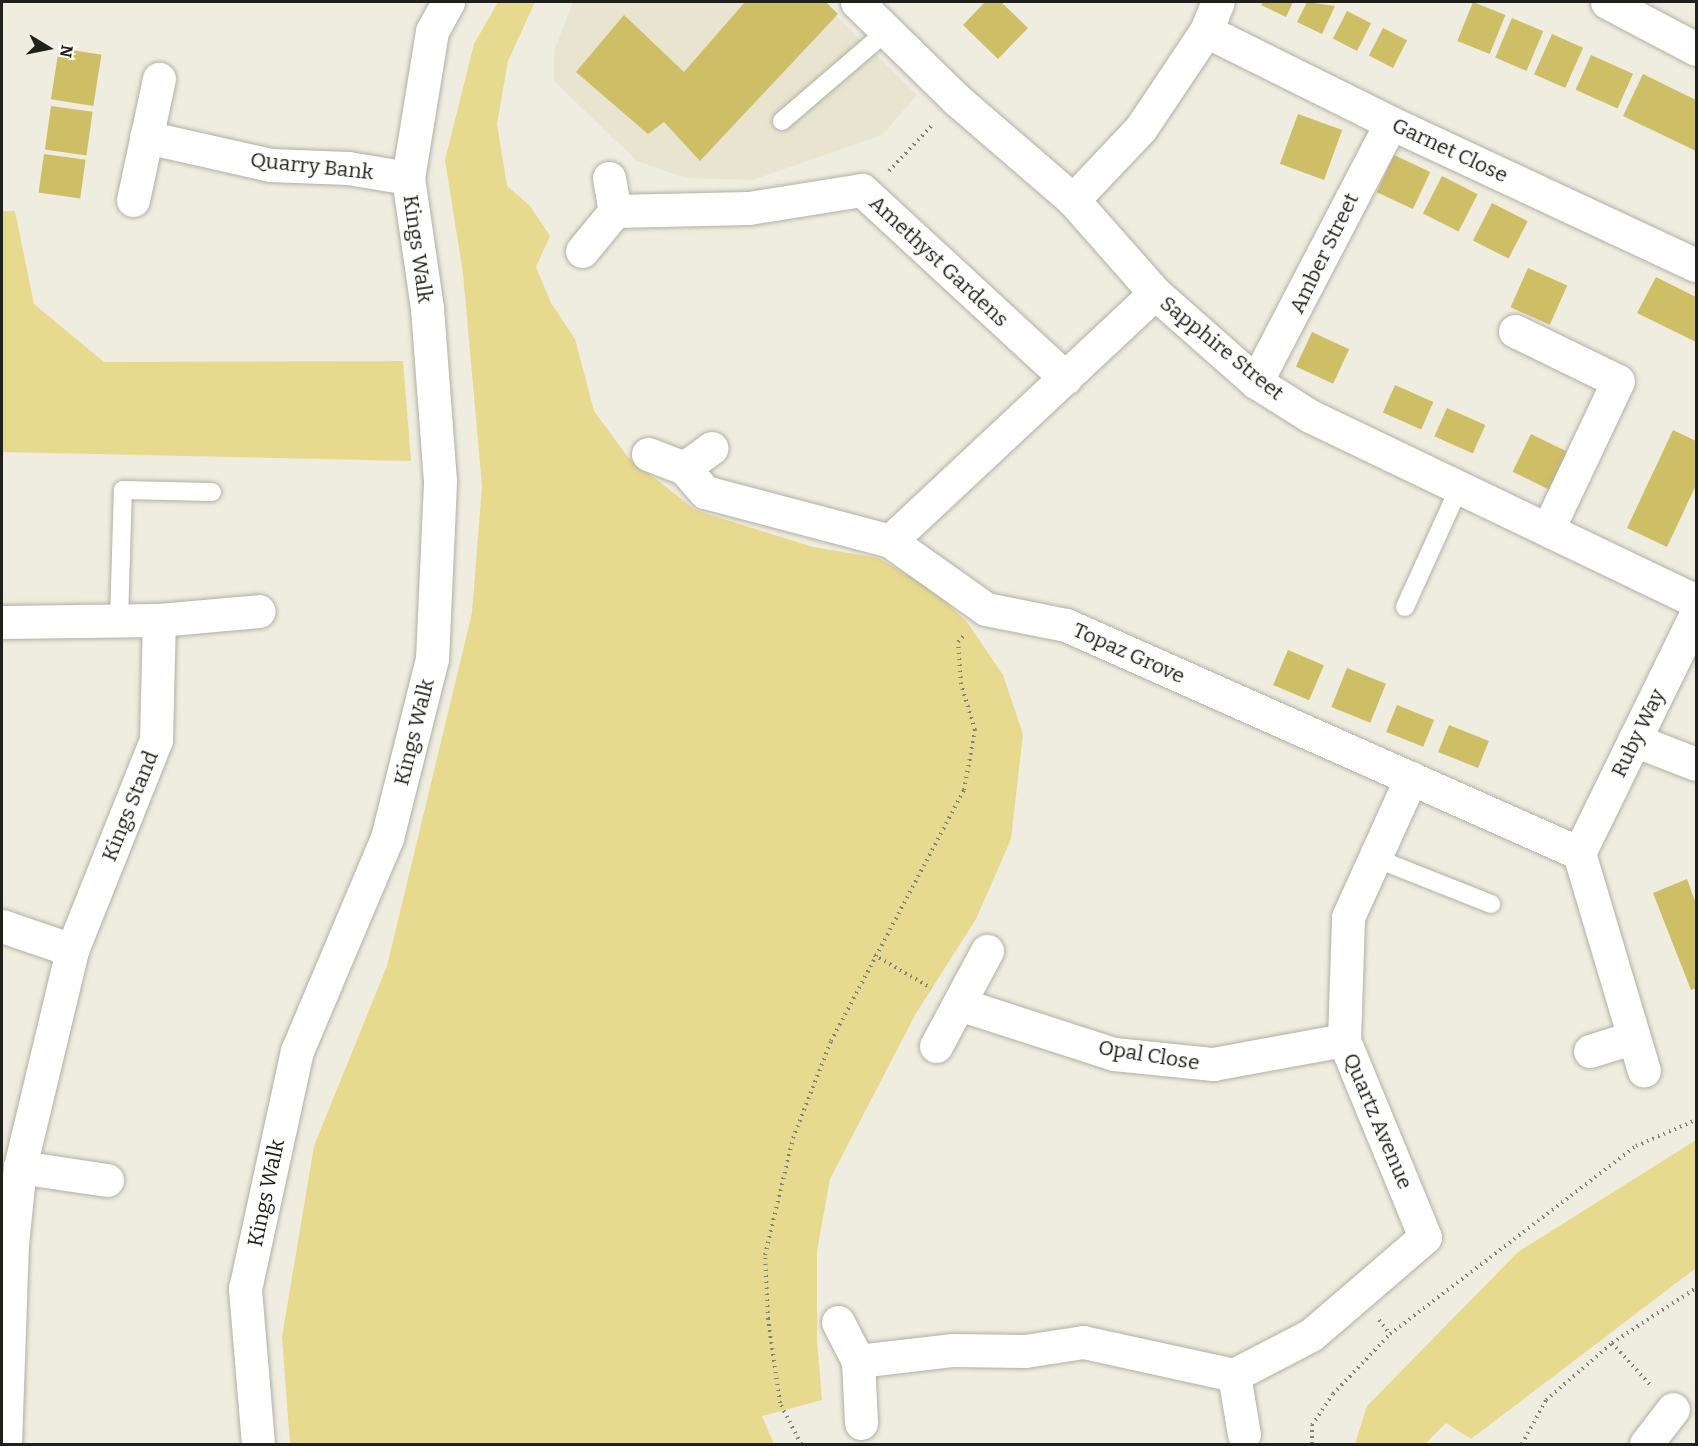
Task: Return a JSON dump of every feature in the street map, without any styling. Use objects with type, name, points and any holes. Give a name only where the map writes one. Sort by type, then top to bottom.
[{"type":"street","name":"Kings Walk","points":[[258,1444],[245,1289],[295,1062],[387,838],[432,659],[440,481],[427,308],[408,178],[432,30],[448,2]]},
{"type":"street","name":"Sapphire Street","points":[[857,2],[956,99],[1073,200],[1155,292],[1256,382],[1310,416],[1549,527],[1696,601]]},
{"type":"street","points":[[1073,200],[1142,128],[1206,31],[1218,2]]},
{"type":"street","points":[[1607,2],[1696,49]]},
{"type":"street","name":"Garnet Close","points":[[1206,31],[1391,123],[1696,265]]},
{"type":"street","points":[[133,200],[159,79]]},
{"type":"street","name":"Amber Street","points":[[1256,382],[1391,123]]},
{"type":"street","name":"Quarry Bank","points":[[146,137],[270,165],[348,168],[408,178]]},
{"type":"street","points":[[582,251],[615,211],[609,177]]},
{"type":"street","name":"Amethyst Gardens","points":[[615,211],[748,208],[862,190],[1066,378]]},
{"type":"street","points":[[890,541],[1155,292]]},
{"type":"street","points":[[1515,331],[1618,381],[1549,527]]},
{"type":"street","points":[[684,468],[712,448]]},
{"type":"street","name":"Topaz Grove","points":[[648,454],[684,468],[705,492],[890,541],[986,609],[1066,625],[1579,853]]},
{"type":"street","points":[[2,622],[159,620],[260,611]]},
{"type":"street","name":"Ruby Way","points":[[1579,853],[1696,614]]},
{"type":"street","name":"Kings Stand","points":[[5,1444],[7,1244],[20,1167],[72,950],[156,740],[159,620]]},
{"type":"street","points":[[1634,740],[1696,764]]},
{"type":"street","name":"Quartz Avenue","points":[[1234,1375],[1311,1335],[1425,1236],[1344,1040],[1348,917],[1411,778]]},
{"type":"street","points":[[1579,853],[1631,1038],[1644,1071]]},
{"type":"street","points":[[2,926],[72,950]]},
{"type":"street","points":[[936,1046],[987,951]]},
{"type":"street","name":"Opal Close","points":[[959,1004],[1114,1054],[1213,1064],[1344,1040]]},
{"type":"street","points":[[1590,1051],[1631,1038]]},
{"type":"street","points":[[20,1167],[107,1180]]},
{"type":"street","points":[[838,1322],[858,1361],[861,1423]]},
{"type":"street","points":[[858,1361],[953,1350],[1025,1351],[1083,1342],[1234,1375],[1244,1434]]},
{"type":"street","points":[[1646,1444],[1672,1409]]},
{"type":"lane","points":[[783,121],[887,31]]},
{"type":"lane","points":[[1405,607],[1460,486]]},
{"type":"lane","points":[[119,621],[123,490],[212,492]]},
{"type":"lane","points":[[1375,858],[1491,904]]},
{"type":"path","points":[[867,194],[956,99]]},
{"type":"path","points":[[801,1444],[780,1403],[768,1319],[765,1255],[793,1138],[831,1041],[874,955],[918,882],[964,790],[975,730],[961,684],[958,642],[986,609]]},
{"type":"path","points":[[874,955],[959,1004]]},
{"type":"path","points":[[1312,1444],[1312,1425],[1333,1394],[1390,1334],[1636,1146],[1696,1120]]},
{"type":"path","points":[[1522,1444],[1546,1401],[1612,1343],[1696,1288]]},
{"type":"path","points":[[1612,1343],[1672,1409]]},
{"type":"shaded area","points":[[498,2],[535,2],[508,61],[497,124],[507,186],[530,206],[550,236],[536,267],[551,303],[575,339],[594,411],[627,456],[695,510],[813,547],[878,558],[929,587],[967,622],[1003,675],[1023,734],[1011,839],[976,919],[915,1015],[830,1179],[817,1251],[817,1341],[822,1400],[762,1416],[774,1444],[290,1444],[282,1337],[314,1146],[387,966],[472,613],[482,486],[463,273],[445,160],[474,44]]},
{"type":"shaded area","points":[[573,2],[822,2],[917,95],[882,135],[753,180],[686,178],[637,161],[554,81],[554,51]]},
{"type":"shaded area","points":[[2,211],[15,211],[34,304],[104,362],[403,361],[411,461],[2,452]]},
{"type":"shaded area","points":[[1696,1140],[1696,1268],[1471,1439],[1446,1423],[1425,1444],[1355,1444],[1367,1406],[1518,1252]]},
{"type":"building","points":[[745,2],[826,2],[838,14],[700,161],[664,122],[648,134],[576,72],[624,15],[684,72]]},
{"type":"building","points":[[985,2],[1001,2],[1028,28],[998,59],[963,25]]},
{"type":"building","points":[[1263,2],[1293,2],[1286,17],[1261,5]]},
{"type":"building","points":[[1307,2],[1335,6],[1322,34],[1297,22]]},
{"type":"building","points":[[1473,2],[1505,15],[1490,54],[1457,41]]},
{"type":"building","points":[[1347,11],[1371,23],[1357,51],[1333,39]]},
{"type":"building","points":[[1512,18],[1543,31],[1526,71],[1495,58]]},
{"type":"building","points":[[1383,28],[1407,40],[1393,68],[1369,56]]},
{"type":"building","points":[[1552,34],[1583,48],[1565,88],[1534,74]]},
{"type":"building","points":[[59,48],[101,55],[93,106],[51,99]]},
{"type":"building","points":[[1591,55],[1633,74],[1618,108],[1576,90]]},
{"type":"building","points":[[1643,74],[1696,100],[1696,151],[1623,116]]},
{"type":"building","points":[[51,106],[93,112],[86,155],[45,150]]},
{"type":"building","points":[[1298,114],[1342,130],[1324,180],[1280,164]]},
{"type":"building","points":[[44,154],[86,160],[80,198],[39,193]]},
{"type":"building","points":[[1394,155],[1430,172],[1413,209],[1377,192]]},
{"type":"building","points":[[1442,176],[1478,194],[1459,232],[1423,213]]},
{"type":"building","points":[[1492,203],[1528,221],[1509,259],[1473,240]]},
{"type":"building","points":[[1528,268],[1567,285],[1550,325],[1511,307]]},
{"type":"building","points":[[1656,277],[1696,297],[1696,342],[1637,313]]},
{"type":"building","points":[[1312,332],[1349,349],[1333,384],[1296,366]]},
{"type":"building","points":[[1395,385],[1433,402],[1421,429],[1383,412]]},
{"type":"building","points":[[1447,408],[1485,425],[1473,453],[1434,436]]},
{"type":"building","points":[[1673,430],[1696,441],[1696,485],[1667,547],[1627,528]]},
{"type":"building","points":[[1531,434],[1568,452],[1549,490],[1513,472]]},
{"type":"building","points":[[1288,650],[1324,665],[1309,700],[1273,685]]},
{"type":"building","points":[[1347,668],[1386,684],[1370,723],[1331,707]]},
{"type":"building","points":[[1397,705],[1434,720],[1423,747],[1386,732]]},
{"type":"building","points":[[1449,725],[1489,741],[1478,768],[1438,752]]},
{"type":"building","points":[[1687,879],[1696,904],[1696,988],[1691,990],[1653,893]]}]
